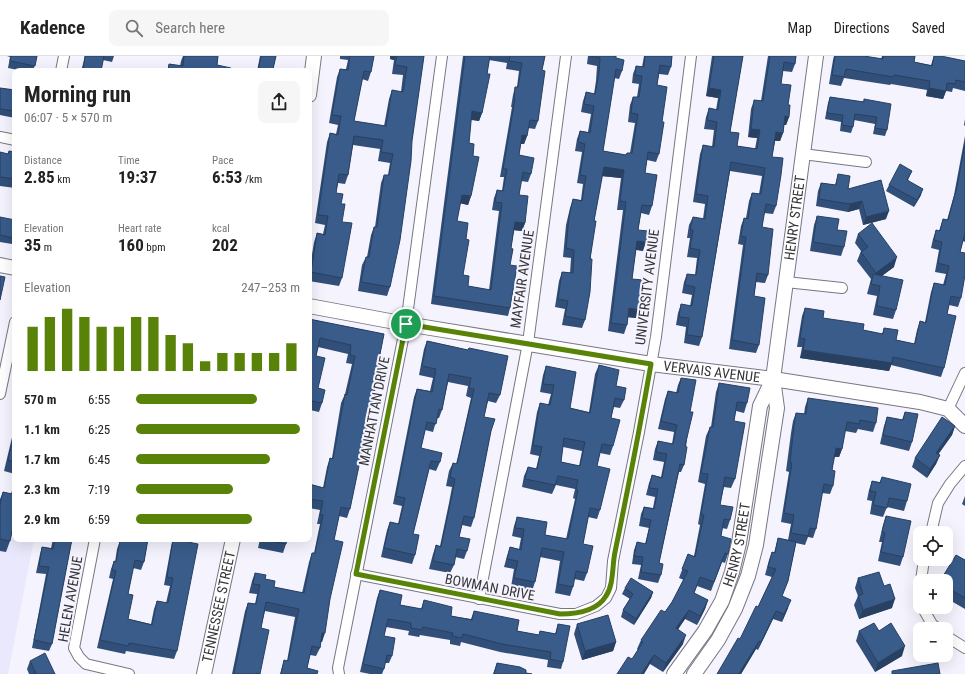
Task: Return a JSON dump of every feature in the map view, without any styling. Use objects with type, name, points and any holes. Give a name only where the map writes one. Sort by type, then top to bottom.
[{"type":"street","points":[[62,68],[64,56]]},
{"type":"street","points":[[312,72],[314,56]]},
{"type":"street","name":"MANHATTAN DRIVE","points":[[339,674],[338,668],[406,324],[442,56]]},
{"type":"street","name":"MAYFAIR AVENUE","points":[[479,599],[528,344],[566,56]]},
{"type":"street","name":"UNIVERSITY AVENUE","points":[[610,590],[613,561],[640,432],[651,364],[691,56]]},
{"type":"street","name":"HENRY STREET","points":[[694,674],[718,640],[735,609],[748,576],[756,545],[777,408],[773,379],[816,56]]},
{"type":"street","points":[[0,137],[12,139]]},
{"type":"street","points":[[803,154],[866,162]]},
{"type":"street","points":[[0,265],[12,267]]},
{"type":"street","points":[[786,282],[842,288]]},
{"type":"street","name":"VERVAIS AVENUE","points":[[312,307],[406,324],[651,364],[773,379],[920,402],[948,409]]},
{"type":"street","points":[[0,393],[12,336]]},
{"type":"street","points":[[965,374],[948,409],[965,426]]},
{"type":"street","name":"HENRY STREET","points":[[674,674],[705,631],[722,601],[732,572],[739,544],[760,406],[773,379]]},
{"type":"street","points":[[933,526],[938,503],[950,484],[965,466]]},
{"type":"street","name":"HELEN AVENUE","points":[[94,542],[74,648],[78,657],[86,664],[129,674]]},
{"type":"street","name":"TENNESSEE STREET","points":[[204,674],[232,542]]},
{"type":"street","name":"BOWMAN DRIVE","points":[[356,574],[533,610],[560,614],[576,614],[596,606],[606,598],[610,590]]},
{"type":"street","points":[[953,640],[965,648]]},
{"type":"shaded area","points":[[0,528],[12,530],[12,542],[33,542],[8,674],[0,674]]},
{"type":"building","points":[[11,56],[37,56],[35,66],[10,61]]},
{"type":"building","points":[[85,56],[104,56],[102,68],[83,68]]},
{"type":"building","points":[[184,56],[218,56],[217,65],[231,68],[168,68],[169,64],[183,66]]},
{"type":"building","points":[[261,56],[276,56],[273,68],[259,68]]},
{"type":"building","points":[[350,56],[374,56],[371,72],[364,71],[354,121],[386,126],[392,90],[403,92],[407,67],[395,65],[397,56],[424,56],[400,240],[390,287],[361,282],[366,257],[369,257],[374,227],[377,227],[384,175],[389,175],[393,154],[381,152],[383,140],[354,136],[348,175],[339,174],[336,193],[343,194],[341,204],[345,204],[342,222],[352,223],[342,278],[312,272],[317,233],[325,235],[328,216],[318,215],[330,133],[338,135],[341,116],[332,115],[340,69],[348,70]]},
{"type":"building","points":[[465,56],[490,56],[487,74],[490,74],[482,113],[472,111],[469,143],[474,144],[473,156],[479,157],[471,196],[462,195],[457,221],[468,223],[466,239],[469,240],[463,275],[469,276],[468,286],[491,290],[502,203],[495,202],[497,190],[503,191],[507,169],[503,169],[515,99],[515,87],[518,87],[522,63],[509,61],[510,56],[545,56],[542,70],[545,71],[538,121],[530,120],[527,136],[522,135],[519,155],[534,158],[531,174],[523,172],[519,195],[528,196],[525,223],[515,222],[510,265],[517,266],[510,308],[434,296]]},
{"type":"building","points":[[590,56],[616,56],[616,58],[624,60],[622,71],[616,69],[603,151],[626,155],[627,153],[632,153],[638,114],[631,113],[633,97],[639,97],[642,76],[635,75],[636,66],[644,67],[645,56],[672,56],[671,67],[660,65],[657,85],[667,87],[662,122],[664,122],[659,154],[648,152],[645,173],[657,175],[652,206],[642,205],[638,230],[648,231],[646,242],[637,241],[632,279],[643,280],[639,310],[629,308],[627,325],[611,323],[626,202],[620,201],[624,170],[604,167],[594,221],[596,221],[590,259],[592,259],[590,292],[585,320],[565,316],[568,301],[558,299],[562,272],[573,273],[574,250],[566,248],[569,217],[573,199],[582,201],[586,176],[580,175],[585,144],[578,142],[580,131],[590,133],[594,106],[584,104],[586,92],[595,94],[600,58]]},
{"type":"building","points":[[714,56],[743,56],[730,132],[739,133],[737,146],[757,149],[760,130],[751,129],[754,100],[763,101],[770,56],[796,56],[795,64],[784,62],[781,84],[791,85],[788,105],[790,105],[789,117],[785,116],[783,133],[776,132],[772,157],[783,158],[781,175],[776,206],[766,204],[762,227],[773,229],[768,275],[757,273],[754,296],[765,298],[759,345],[732,340],[746,237],[741,236],[744,218],[748,219],[752,193],[761,194],[765,168],[731,162],[702,337],[687,335],[689,318],[679,317],[681,304],[692,306],[695,287],[685,285],[687,274],[696,275],[700,250],[690,248],[693,230],[690,230],[693,217],[705,219],[708,196],[696,194],[703,145],[714,147],[717,122],[707,120],[709,108],[718,110],[721,90],[709,88]]},
{"type":"building","points":[[835,56],[864,56],[883,59],[883,56],[915,56],[914,62],[932,66],[934,56],[941,56],[965,61],[965,82],[956,80],[955,84],[947,83],[946,91],[929,88],[930,81],[894,75],[893,77],[846,69],[844,77],[832,75]]},
{"type":"building","points":[[0,88],[12,90],[12,111],[0,109]]},
{"type":"building","points":[[830,97],[864,102],[864,99],[891,104],[887,130],[875,128],[877,117],[855,114],[853,127],[842,125],[843,115],[827,113]]},
{"type":"building","points":[[965,143],[965,233],[960,252],[965,253],[965,275],[961,298],[951,296],[947,314],[956,316],[944,368],[893,357],[892,363],[803,350],[805,339],[800,338],[805,308],[824,311],[823,318],[864,324],[863,330],[883,334],[884,328],[898,330],[896,340],[915,344],[920,321],[926,323],[934,283],[945,285],[949,266],[938,263],[942,242],[934,240],[936,230],[940,231],[943,219],[948,220],[957,187]]},
{"type":"building","points":[[9,151],[12,152],[12,179],[0,177],[0,152],[8,154]]},
{"type":"building","points":[[900,164],[912,171],[907,180],[923,189],[917,200],[889,185]]},
{"type":"building","points":[[838,174],[850,176],[848,189],[881,180],[889,211],[866,217],[862,201],[850,204],[819,199],[821,183],[836,185]]},
{"type":"building","points":[[817,216],[839,219],[837,230],[847,231],[844,247],[813,242]]},
{"type":"building","points":[[0,217],[12,219],[12,238],[0,235]]},
{"type":"building","points":[[872,223],[897,257],[876,273],[861,252],[868,247],[858,234]]},
{"type":"building","points":[[873,274],[903,280],[896,310],[877,306],[880,286],[871,284]]},
{"type":"building","points":[[0,276],[5,277],[0,300]]},
{"type":"building","points":[[312,320],[384,334],[378,364],[380,365],[350,509],[341,507],[334,540],[343,542],[330,599],[325,633],[322,633],[320,648],[312,646],[307,668],[318,671],[317,674],[281,674],[284,660],[288,661],[299,609],[266,602],[261,628],[269,630],[260,674],[234,674],[248,603],[256,604],[260,585],[253,584],[255,573],[266,575],[265,579],[275,581],[274,587],[304,593],[312,553],[315,553],[323,515],[320,515],[323,501],[312,499],[312,485],[324,488],[330,458],[333,459],[345,394],[347,395],[355,356],[350,355],[351,345],[320,338],[316,356],[325,358],[318,388],[325,390],[322,403],[312,401]]},
{"type":"building","points":[[427,341],[468,350],[469,348],[508,356],[500,395],[489,393],[484,417],[495,419],[491,431],[474,518],[464,516],[459,537],[470,539],[467,551],[457,549],[454,565],[433,561],[436,545],[441,547],[452,495],[455,479],[450,477],[453,463],[457,464],[474,389],[469,388],[471,378],[449,374],[442,410],[439,409],[436,424],[427,422],[421,448],[442,453],[440,462],[431,461],[413,534],[419,535],[415,555],[384,548],[390,522],[399,524],[405,498],[396,496],[417,389],[432,392],[436,369],[422,366]]},
{"type":"building","points":[[599,365],[619,370],[616,386],[626,388],[624,400],[615,398],[611,418],[620,420],[613,446],[602,444],[597,466],[610,469],[600,510],[590,508],[583,544],[593,546],[587,573],[576,571],[573,587],[558,584],[564,552],[542,548],[535,582],[514,578],[518,561],[507,559],[510,547],[521,550],[524,529],[515,528],[517,517],[547,522],[545,535],[568,539],[578,490],[576,489],[578,480],[558,476],[555,485],[525,479],[528,467],[537,469],[542,447],[533,445],[540,403],[550,405],[554,385],[543,384],[546,366],[576,372],[570,408],[590,413]],"holes":[[[564,438],[585,442],[580,466],[561,462]]]},
{"type":"building","points":[[681,378],[696,380],[690,412],[693,412],[685,446],[687,447],[684,465],[680,464],[659,563],[663,564],[661,575],[641,572],[643,557],[634,556],[637,542],[646,544],[651,520],[642,518],[644,507],[654,509],[658,489],[649,488],[652,475],[662,478],[667,454],[656,452],[658,441],[673,444],[677,425],[661,421],[668,391],[678,393]]},
{"type":"building","points":[[719,383],[750,388],[747,403],[737,402],[734,421],[745,423],[735,479],[725,477],[720,505],[733,507],[730,520],[724,519],[721,536],[731,539],[728,554],[725,553],[714,582],[700,577],[694,593],[708,600],[700,616],[689,610],[676,628],[686,635],[666,663],[654,655],[641,674],[617,674],[628,657],[632,659],[643,642],[641,640],[661,610],[665,612],[672,602],[688,571],[682,569],[688,554],[695,557],[704,515],[701,515],[708,474],[701,473],[710,427],[713,427]]},
{"type":"building","points":[[808,398],[878,408],[876,423],[860,420],[859,424],[847,422],[842,449],[836,448],[832,470],[835,471],[833,486],[824,484],[816,529],[810,528],[808,536],[791,533],[794,515],[784,513],[792,463],[790,463],[796,413],[806,414]]},
{"type":"building","points":[[905,412],[918,414],[912,442],[883,435],[887,417],[903,420]]},
{"type":"building","points":[[942,417],[955,426],[936,453],[940,455],[930,469],[915,458]]},
{"type":"building","points":[[12,442],[12,461],[8,460]]},
{"type":"building","points":[[882,477],[911,484],[907,501],[889,498],[887,508],[873,505],[876,492],[870,491],[872,481],[880,483]]},
{"type":"building","points":[[3,492],[12,494],[12,531],[10,541],[0,539],[0,505]]},
{"type":"building","points":[[886,516],[911,521],[903,557],[881,552],[885,533],[882,532]]},
{"type":"building","points":[[778,538],[796,542],[788,581],[782,596],[791,600],[784,614],[776,611],[761,642],[759,641],[739,674],[717,674],[738,638],[740,639],[756,606],[758,607],[776,569],[768,567],[772,552],[775,553]]},
{"type":"building","points":[[54,542],[71,542],[52,644],[34,640],[49,567],[39,566],[42,547],[53,549]]},
{"type":"building","points":[[120,542],[147,542],[144,562],[135,560],[128,594],[133,595],[128,619],[152,625],[157,601],[168,603],[173,578],[167,577],[173,542],[188,542],[198,544],[177,651],[129,643],[128,646],[100,640],[116,571],[112,570],[114,561],[116,562]]},
{"type":"building","points":[[276,542],[286,542],[286,544]]},
{"type":"building","points":[[956,555],[965,560],[965,598],[953,591],[953,574],[944,574],[949,566],[953,566],[953,560]]},
{"type":"building","points":[[879,572],[884,586],[890,584],[895,599],[863,610],[858,596],[863,594],[858,578]]},
{"type":"building","points":[[631,578],[653,592],[636,619],[623,610],[633,594],[625,588]]},
{"type":"building","points":[[380,590],[402,595],[400,605],[422,609],[424,600],[452,607],[451,616],[472,620],[474,611],[519,620],[517,631],[539,635],[540,631],[556,634],[558,624],[570,626],[563,662],[550,659],[551,652],[502,644],[463,634],[462,638],[452,636],[453,633],[423,627],[422,630],[411,628],[411,623],[388,619],[384,636],[395,638],[392,656],[387,655],[384,669],[363,664]]},
{"type":"building","points":[[608,615],[616,642],[585,651],[577,624]]},
{"type":"building","points":[[874,623],[879,631],[891,623],[905,646],[878,663],[859,631]]},
{"type":"building","points":[[45,653],[55,674],[33,674],[36,673],[30,661]]},
{"type":"building","points":[[497,663],[520,667],[526,670],[526,673],[532,674],[494,674]]},
{"type":"building","points":[[938,663],[940,674],[892,674],[892,671]]},
{"type":"route","points":[[406,324],[651,364],[640,432],[613,561],[611,588],[606,598],[596,606],[576,614],[560,614],[533,610],[356,574],[406,324]]}]
